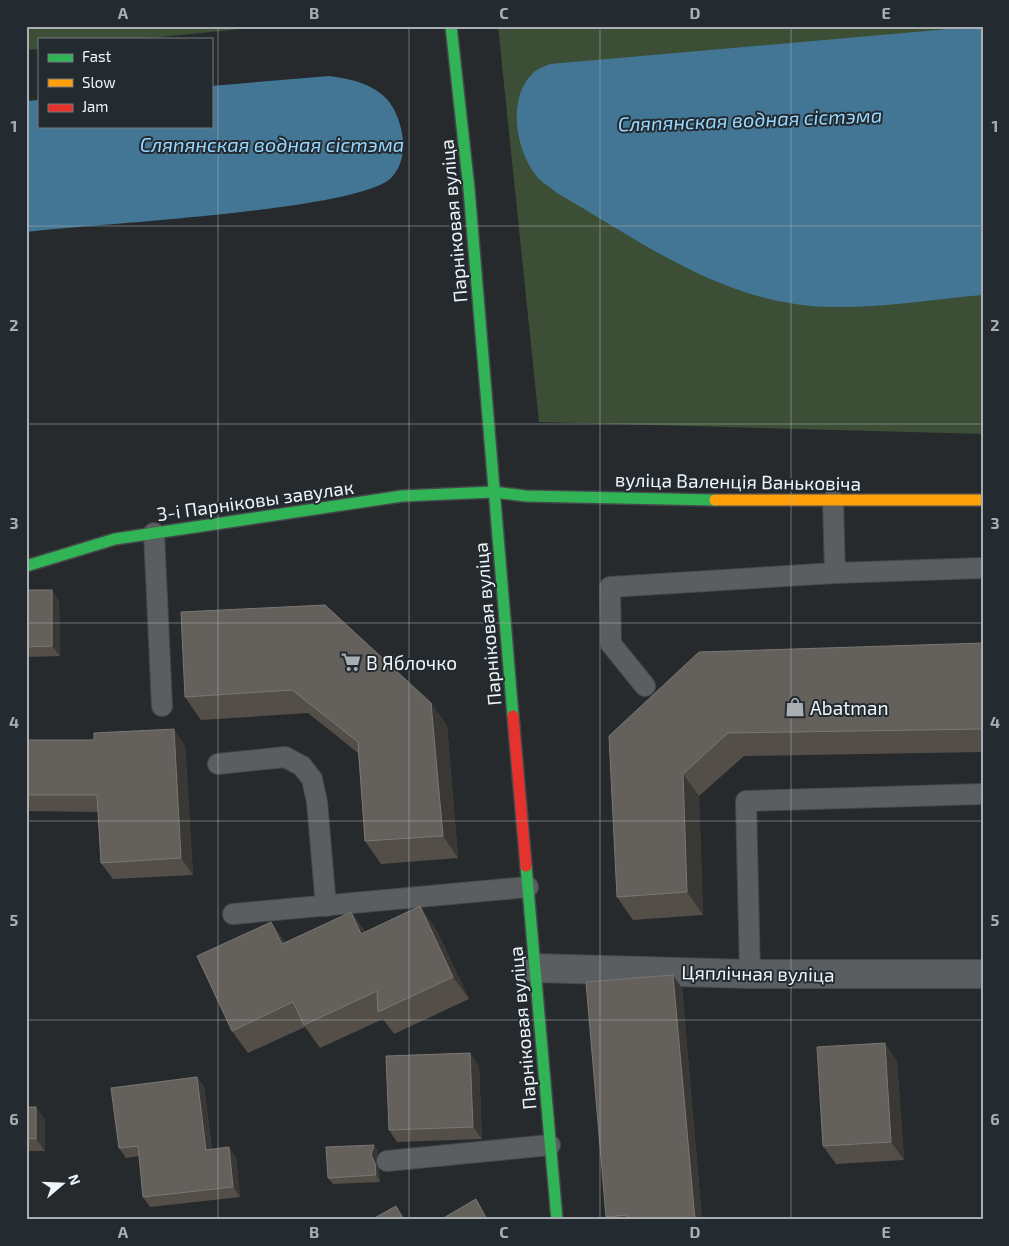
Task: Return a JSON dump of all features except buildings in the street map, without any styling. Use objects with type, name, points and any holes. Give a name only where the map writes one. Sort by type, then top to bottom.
[{"type":"street","name":"Парніковая вуліца","points":[[450,26],[469,189],[493,492],[557,1220]]},
{"type":"street","name":"вуліца Валенція Ваньковіча","points":[[493,492],[526,496],[753,501],[983,500]]},
{"type":"street","name":"3-і Парніковы завулак","points":[[26,566],[115,539],[402,496],[493,492]]},
{"type":"street","name":"Цяплічная вуліца","points":[[534,968],[750,974],[983,974]]},
{"type":"lane","points":[[833,500],[835,573]]},
{"type":"lane","points":[[154,533],[162,706]]},
{"type":"lane","points":[[645,686],[611,644],[610,587],[835,573],[983,568]]},
{"type":"lane","points":[[218,764],[285,758],[302,766],[312,779],[317,802],[326,906]]},
{"type":"lane","points":[[750,974],[746,802],[983,794]]},
{"type":"lane","points":[[233,914],[528,887]]},
{"type":"lane","points":[[387,1161],[550,1145]]},
{"type":"green space","points":[[26,26],[272,26],[150,38],[38,38],[38,49],[26,50]]},
{"type":"green space","points":[[498,26],[983,26],[983,434],[539,422]]},
{"type":"water","points":[[983,26],[983,295],[886,305],[837,307],[789,303],[727,286],[697,273],[640,243],[557,193],[538,178],[530,167],[520,140],[517,125],[519,97],[533,73],[550,64]]},
{"type":"water","name":"Сляпянская водная сістэма","points":[[329,76],[354,81],[370,87],[378,91],[390,103],[399,121],[402,130],[403,150],[398,169],[392,177],[370,189],[331,199],[221,214],[26,232],[26,101],[38,100],[38,128],[212,128],[212,86]]},
{"type":"traffic: fast","points":[[451,26],[469,189],[513,716]]},
{"type":"traffic: fast","points":[[26,566],[115,539],[402,496],[493,492],[526,496],[715,500]]},
{"type":"traffic: fast","points":[[526,866],[557,1220]]},
{"type":"traffic: slow","points":[[715,500],[983,500]]},
{"type":"traffic: jam","points":[[513,716],[526,866]]},
{"type":"place","name":"В Яблочко","points":[[351,662]]},
{"type":"place","name":"Abatman","points":[[795,707]]}]
